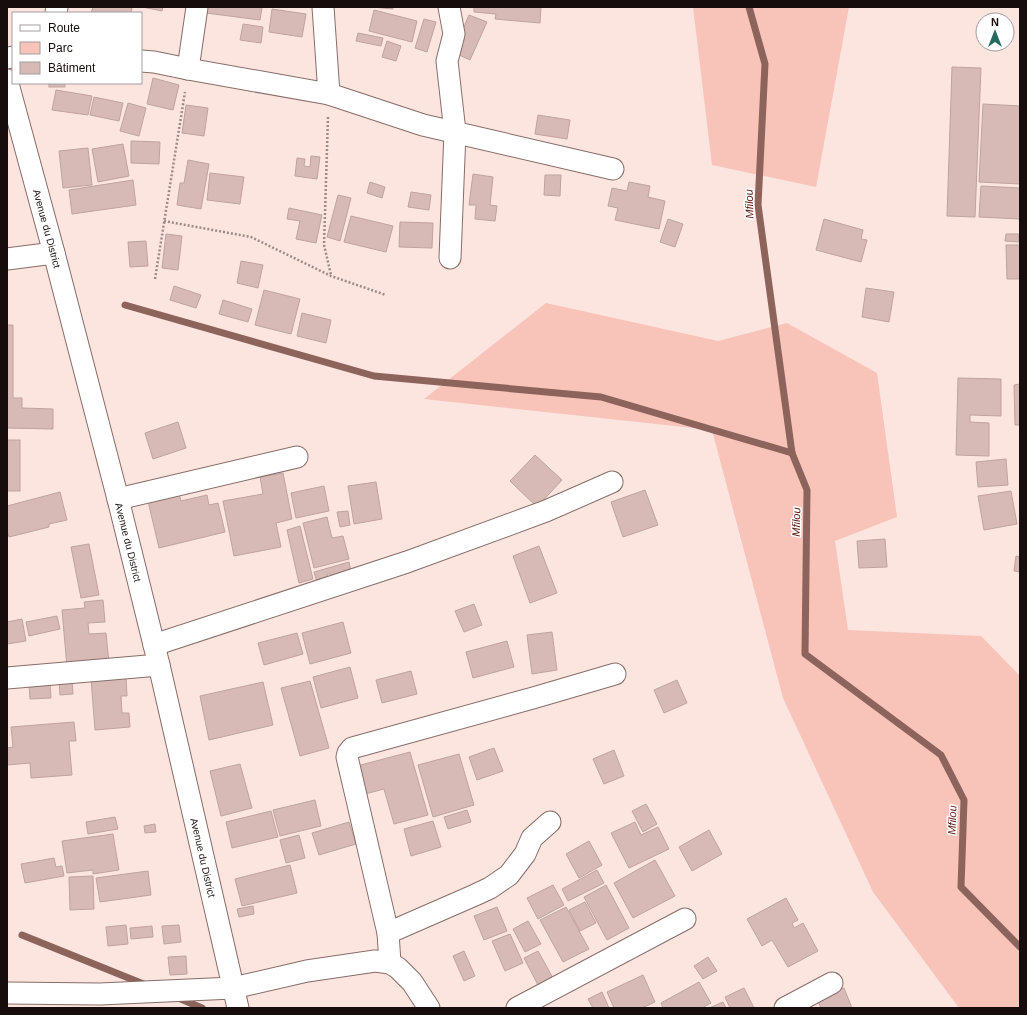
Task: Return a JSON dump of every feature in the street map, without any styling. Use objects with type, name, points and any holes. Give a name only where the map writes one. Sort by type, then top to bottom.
[{"type":"street","points":[[188,70],[197,7]]},
{"type":"street","points":[[323,7],[329,94]]},
{"type":"street","points":[[449,7],[454,34],[448,61],[455,132],[450,258]]},
{"type":"street","points":[[142,60],[188,70],[329,94],[423,125],[613,169]]},
{"type":"street","name":"Avenue du District","points":[[8,85],[54,253],[118,499],[159,665],[236,998]]},
{"type":"street","points":[[7,259],[54,253]]},
{"type":"street","points":[[118,499],[296,457]]},
{"type":"street","points":[[154,645],[407,562],[546,511],[612,482]]},
{"type":"street","points":[[7,678],[159,665]]},
{"type":"street","points":[[390,963],[388,933],[347,757],[348,753],[352,748],[615,674]]},
{"type":"street","points":[[388,933],[490,888],[509,876],[524,854],[532,838],[550,822]]},
{"type":"street","points":[[517,1008],[685,919]]},
{"type":"street","points":[[7,993],[101,1001],[236,998],[308,971],[375,961],[390,963],[398,968],[412,982],[429,1008]]},
{"type":"street","points":[[785,1008],[832,983]]},
{"type":"path","points":[[155,279],[188,70]]},
{"type":"path","points":[[329,94],[324,245],[331,276]]},
{"type":"path","points":[[164,221],[251,237],[331,276],[386,295]]},
{"type":"green space","points":[[693,7],[849,7],[816,187],[712,165]]},
{"type":"green space","points":[[546,303],[718,341],[787,323],[877,373],[897,517],[835,541],[848,630],[981,636],[1020,676],[1020,1008],[959,1008],[873,892],[783,698],[712,430],[424,399]]},
{"type":"building","points":[[93,7],[132,8],[131,12],[91,12]]},
{"type":"building","points":[[142,7],[163,7],[162,11]]},
{"type":"building","points":[[207,7],[262,7],[260,20],[206,13]]},
{"type":"building","points":[[372,7],[393,7],[393,9]]},
{"type":"building","points":[[474,7],[541,7],[540,23],[495,19],[496,14],[474,12]]},
{"type":"building","points":[[272,9],[306,14],[302,37],[269,32]]},
{"type":"building","points":[[374,10],[417,21],[412,42],[369,31]]},
{"type":"building","points":[[469,15],[487,22],[470,60],[453,52]]},
{"type":"building","points":[[424,19],[436,22],[427,52],[415,48]]},
{"type":"building","points":[[243,24],[263,27],[261,43],[240,40]]},
{"type":"building","points":[[358,33],[383,38],[381,46],[356,41]]},
{"type":"building","points":[[387,41],[401,46],[396,61],[382,57]]},
{"type":"building","points":[[952,67],[981,68],[975,217],[947,216]]},
{"type":"building","points":[[153,78],[179,85],[173,110],[147,104]]},
{"type":"building","points":[[49,84],[65,84],[65,87],[49,87]]},
{"type":"building","points":[[56,90],[92,96],[88,115],[52,110]]},
{"type":"building","points":[[94,97],[123,103],[119,121],[90,115]]},
{"type":"building","points":[[128,103],[146,108],[139,136],[120,131]]},
{"type":"building","points":[[983,104],[1020,106],[1020,184],[979,182]]},
{"type":"building","points":[[186,105],[208,108],[204,136],[182,133]]},
{"type":"building","points":[[538,115],[570,120],[567,139],[535,134]]},
{"type":"building","points":[[131,141],[160,142],[159,164],[131,163]]},
{"type":"building","points":[[123,144],[129,176],[98,182],[92,149]]},
{"type":"building","points":[[88,148],[92,185],[63,188],[59,151]]},
{"type":"building","points":[[311,156],[320,157],[317,179],[295,176],[297,158],[305,159],[304,166],[310,167]]},
{"type":"building","points":[[188,160],[209,164],[201,209],[177,205],[180,183],[184,183]]},
{"type":"building","points":[[210,173],[244,177],[240,204],[207,200]]},
{"type":"building","points":[[473,174],[493,177],[490,205],[497,206],[495,221],[475,219],[476,205],[469,205]]},
{"type":"building","points":[[545,175],[561,175],[560,196],[544,195]]},
{"type":"building","points":[[133,180],[136,205],[72,214],[69,190]]},
{"type":"building","points":[[370,182],[385,187],[382,198],[367,193]]},
{"type":"building","points":[[629,182],[650,186],[648,197],[665,201],[659,229],[615,220],[618,208],[608,206],[612,188],[627,191]]},
{"type":"building","points":[[981,186],[1020,188],[1020,219],[979,217]]},
{"type":"building","points":[[411,192],[431,195],[429,210],[408,207]]},
{"type":"building","points":[[338,195],[351,198],[340,241],[327,237]]},
{"type":"building","points":[[289,208],[322,215],[316,243],[296,239],[300,221],[287,219]]},
{"type":"building","points":[[351,216],[393,226],[386,252],[344,242]]},
{"type":"building","points":[[668,219],[683,224],[675,247],[660,242]]},
{"type":"building","points":[[824,219],[863,230],[861,239],[867,240],[861,262],[816,250]]},
{"type":"building","points":[[400,222],[433,223],[432,248],[399,247]]},
{"type":"building","points":[[166,234],[182,236],[178,270],[162,268]]},
{"type":"building","points":[[1006,234],[1019,234],[1019,242],[1005,241]]},
{"type":"building","points":[[146,241],[148,266],[130,267],[128,242]]},
{"type":"building","points":[[1006,245],[1020,245],[1020,279],[1007,279]]},
{"type":"building","points":[[241,261],[263,265],[258,288],[237,283]]},
{"type":"building","points":[[174,286],[201,295],[196,308],[170,300]]},
{"type":"building","points":[[866,288],[894,292],[889,322],[862,317]]},
{"type":"building","points":[[264,290],[300,299],[291,334],[255,325]]},
{"type":"building","points":[[223,300],[252,309],[248,322],[219,314]]},
{"type":"building","points":[[302,313],[331,320],[326,343],[297,336]]},
{"type":"building","points":[[7,325],[13,325],[13,398],[22,398],[22,408],[53,409],[53,429],[7,428]]},
{"type":"building","points":[[958,378],[1001,379],[1001,416],[970,415],[970,422],[989,423],[989,456],[956,455]]},
{"type":"building","points":[[1020,384],[1020,425],[1015,425],[1014,385]]},
{"type":"building","points":[[178,422],[186,448],[153,459],[145,433]]},
{"type":"building","points":[[7,440],[20,440],[20,491],[7,491]]},
{"type":"building","points":[[535,455],[562,480],[537,507],[510,481]]},
{"type":"building","points":[[1006,459],[1008,485],[978,487],[976,462]]},
{"type":"building","points":[[283,473],[292,519],[276,523],[281,547],[234,556],[223,501],[263,494],[260,477]]},
{"type":"building","points":[[376,482],[382,519],[354,524],[348,486]]},
{"type":"building","points":[[324,486],[329,511],[296,518],[291,493]]},
{"type":"building","points":[[645,490],[658,525],[623,537],[611,502]]},
{"type":"building","points":[[1011,491],[1017,524],[984,530],[978,496]]},
{"type":"building","points":[[60,492],[67,520],[49,524],[49,527],[9,537],[7,531],[7,506]]},
{"type":"building","points":[[179,494],[181,501],[207,495],[209,505],[218,503],[225,532],[159,548],[148,501]]},
{"type":"building","points":[[348,511],[350,525],[340,527],[337,512]]},
{"type":"building","points":[[327,517],[332,538],[343,536],[349,559],[314,568],[303,523]]},
{"type":"building","points":[[300,526],[313,579],[299,583],[287,530]]},
{"type":"building","points":[[885,539],[887,567],[859,568],[857,541]]},
{"type":"building","points":[[89,544],[99,595],[81,598],[71,547]]},
{"type":"building","points":[[539,546],[557,593],[530,603],[513,556]]},
{"type":"building","points":[[1016,556],[1020,557],[1020,572],[1014,571]]},
{"type":"building","points":[[349,562],[352,576],[333,581],[331,574],[327,574],[330,583],[318,586],[314,572]]},
{"type":"building","points":[[103,600],[105,622],[88,623],[89,634],[106,633],[109,663],[67,667],[62,610],[85,608],[84,602]]},
{"type":"building","points":[[474,604],[482,625],[464,632],[455,611]]},
{"type":"building","points":[[57,616],[60,629],[29,636],[26,622]]},
{"type":"building","points":[[22,619],[26,641],[7,644],[7,622]]},
{"type":"building","points":[[343,622],[351,653],[310,664],[302,633]]},
{"type":"building","points":[[552,632],[557,670],[532,674],[527,635]]},
{"type":"building","points":[[297,633],[303,654],[264,665],[258,643]]},
{"type":"building","points":[[507,641],[514,667],[473,678],[466,652]]},
{"type":"building","points":[[350,667],[358,698],[321,708],[313,677]]},
{"type":"building","points":[[411,671],[417,694],[382,703],[376,680]]},
{"type":"building","points":[[126,676],[127,696],[121,696],[122,713],[129,713],[130,727],[95,730],[91,679]]},
{"type":"building","points":[[72,680],[73,694],[60,695],[59,681]]},
{"type":"building","points":[[677,680],[687,703],[664,713],[654,690]]},
{"type":"building","points":[[310,681],[329,748],[300,756],[281,688]]},
{"type":"building","points":[[263,682],[273,725],[209,740],[200,696]]},
{"type":"building","points":[[50,683],[51,698],[30,699],[29,685]]},
{"type":"building","points":[[74,722],[76,741],[69,741],[72,775],[31,778],[30,763],[7,765],[7,748],[13,747],[11,727]]},
{"type":"building","points":[[494,748],[503,771],[477,780],[469,757]]},
{"type":"building","points":[[614,750],[624,776],[604,784],[593,759]]},
{"type":"building","points":[[410,752],[428,815],[394,824],[384,789],[365,794],[357,766]]},
{"type":"building","points":[[459,754],[474,805],[433,817],[418,765]]},
{"type":"building","points":[[240,764],[252,808],[221,816],[210,771]]},
{"type":"building","points":[[315,800],[321,826],[280,836],[273,810]]},
{"type":"building","points":[[646,804],[657,824],[643,832],[632,811]]},
{"type":"building","points":[[467,810],[471,822],[448,829],[444,817]]},
{"type":"building","points":[[271,811],[278,837],[232,848],[226,822]]},
{"type":"building","points":[[115,817],[118,829],[88,834],[86,822]]},
{"type":"building","points":[[433,821],[441,847],[411,856],[404,829]]},
{"type":"building","points":[[349,822],[356,844],[319,855],[312,833]]},
{"type":"building","points":[[635,822],[641,835],[658,827],[669,849],[629,868],[611,833]]},
{"type":"building","points":[[155,824],[156,832],[145,833],[144,826]]},
{"type":"building","points":[[709,830],[722,854],[692,871],[679,847]]},
{"type":"building","points":[[113,834],[119,870],[93,874],[93,870],[67,873],[62,841]]},
{"type":"building","points":[[299,835],[305,858],[286,863],[280,840]]},
{"type":"building","points":[[589,841],[602,865],[579,878],[566,854]]},
{"type":"building","points":[[54,858],[56,867],[62,866],[64,876],[25,883],[21,864]]},
{"type":"building","points":[[655,860],[675,896],[633,918],[614,883]]},
{"type":"building","points":[[290,865],[297,893],[242,906],[235,879]]},
{"type":"building","points":[[597,870],[604,883],[568,901],[562,889]]},
{"type":"building","points":[[148,871],[151,895],[100,902],[96,878]]},
{"type":"building","points":[[93,876],[94,909],[70,910],[69,877]]},
{"type":"building","points":[[553,885],[564,905],[538,919],[527,898]]},
{"type":"building","points":[[606,885],[629,928],[607,940],[584,897]]},
{"type":"building","points":[[786,898],[798,920],[792,923],[794,928],[803,923],[818,951],[788,967],[772,940],[762,946],[747,919]]},
{"type":"building","points":[[585,902],[596,923],[580,931],[569,910]]},
{"type":"building","points":[[253,906],[254,914],[239,917],[237,909]]},
{"type":"building","points":[[497,907],[507,931],[484,940],[474,916]]},
{"type":"building","points":[[566,907],[589,949],[563,962],[540,920]]},
{"type":"building","points":[[528,921],[541,944],[525,952],[513,929]]},
{"type":"building","points":[[126,925],[128,944],[108,946],[106,927]]},
{"type":"building","points":[[179,925],[181,942],[164,944],[162,926]]},
{"type":"building","points":[[152,926],[153,937],[131,939],[130,928]]},
{"type":"building","points":[[510,934],[523,963],[505,971],[492,941]]},
{"type":"building","points":[[464,951],[475,976],[464,981],[453,956]]},
{"type":"building","points":[[538,951],[553,978],[538,985],[524,958]]},
{"type":"building","points":[[186,956],[187,974],[170,975],[168,957]]},
{"type":"building","points":[[708,957],[717,971],[703,979],[694,966]]},
{"type":"building","points":[[643,975],[655,1002],[642,1008],[614,1008],[607,992]]},
{"type":"building","points":[[699,982],[711,1003],[702,1008],[663,1008],[661,1003]]},
{"type":"building","points":[[744,988],[754,1008],[730,1008],[725,997]]},
{"type":"building","points":[[844,988],[852,1008],[821,1008],[817,999]]},
{"type":"building","points":[[602,992],[609,1008],[593,1008],[588,999]]},
{"type":"building","points":[[723,1002],[726,1008],[709,1008]]},
{"type":"waterway","name":"Mfilou","points":[[749,7],[765,64],[758,205],[792,453],[807,490],[805,654],[941,755],[964,800],[961,887],[1020,947]]},
{"type":"waterway","points":[[125,305],[374,376],[601,397],[792,453]]},
{"type":"waterway","points":[[22,935],[146,985]]},
{"type":"waterway","points":[[176,997],[202,1008]]}]
